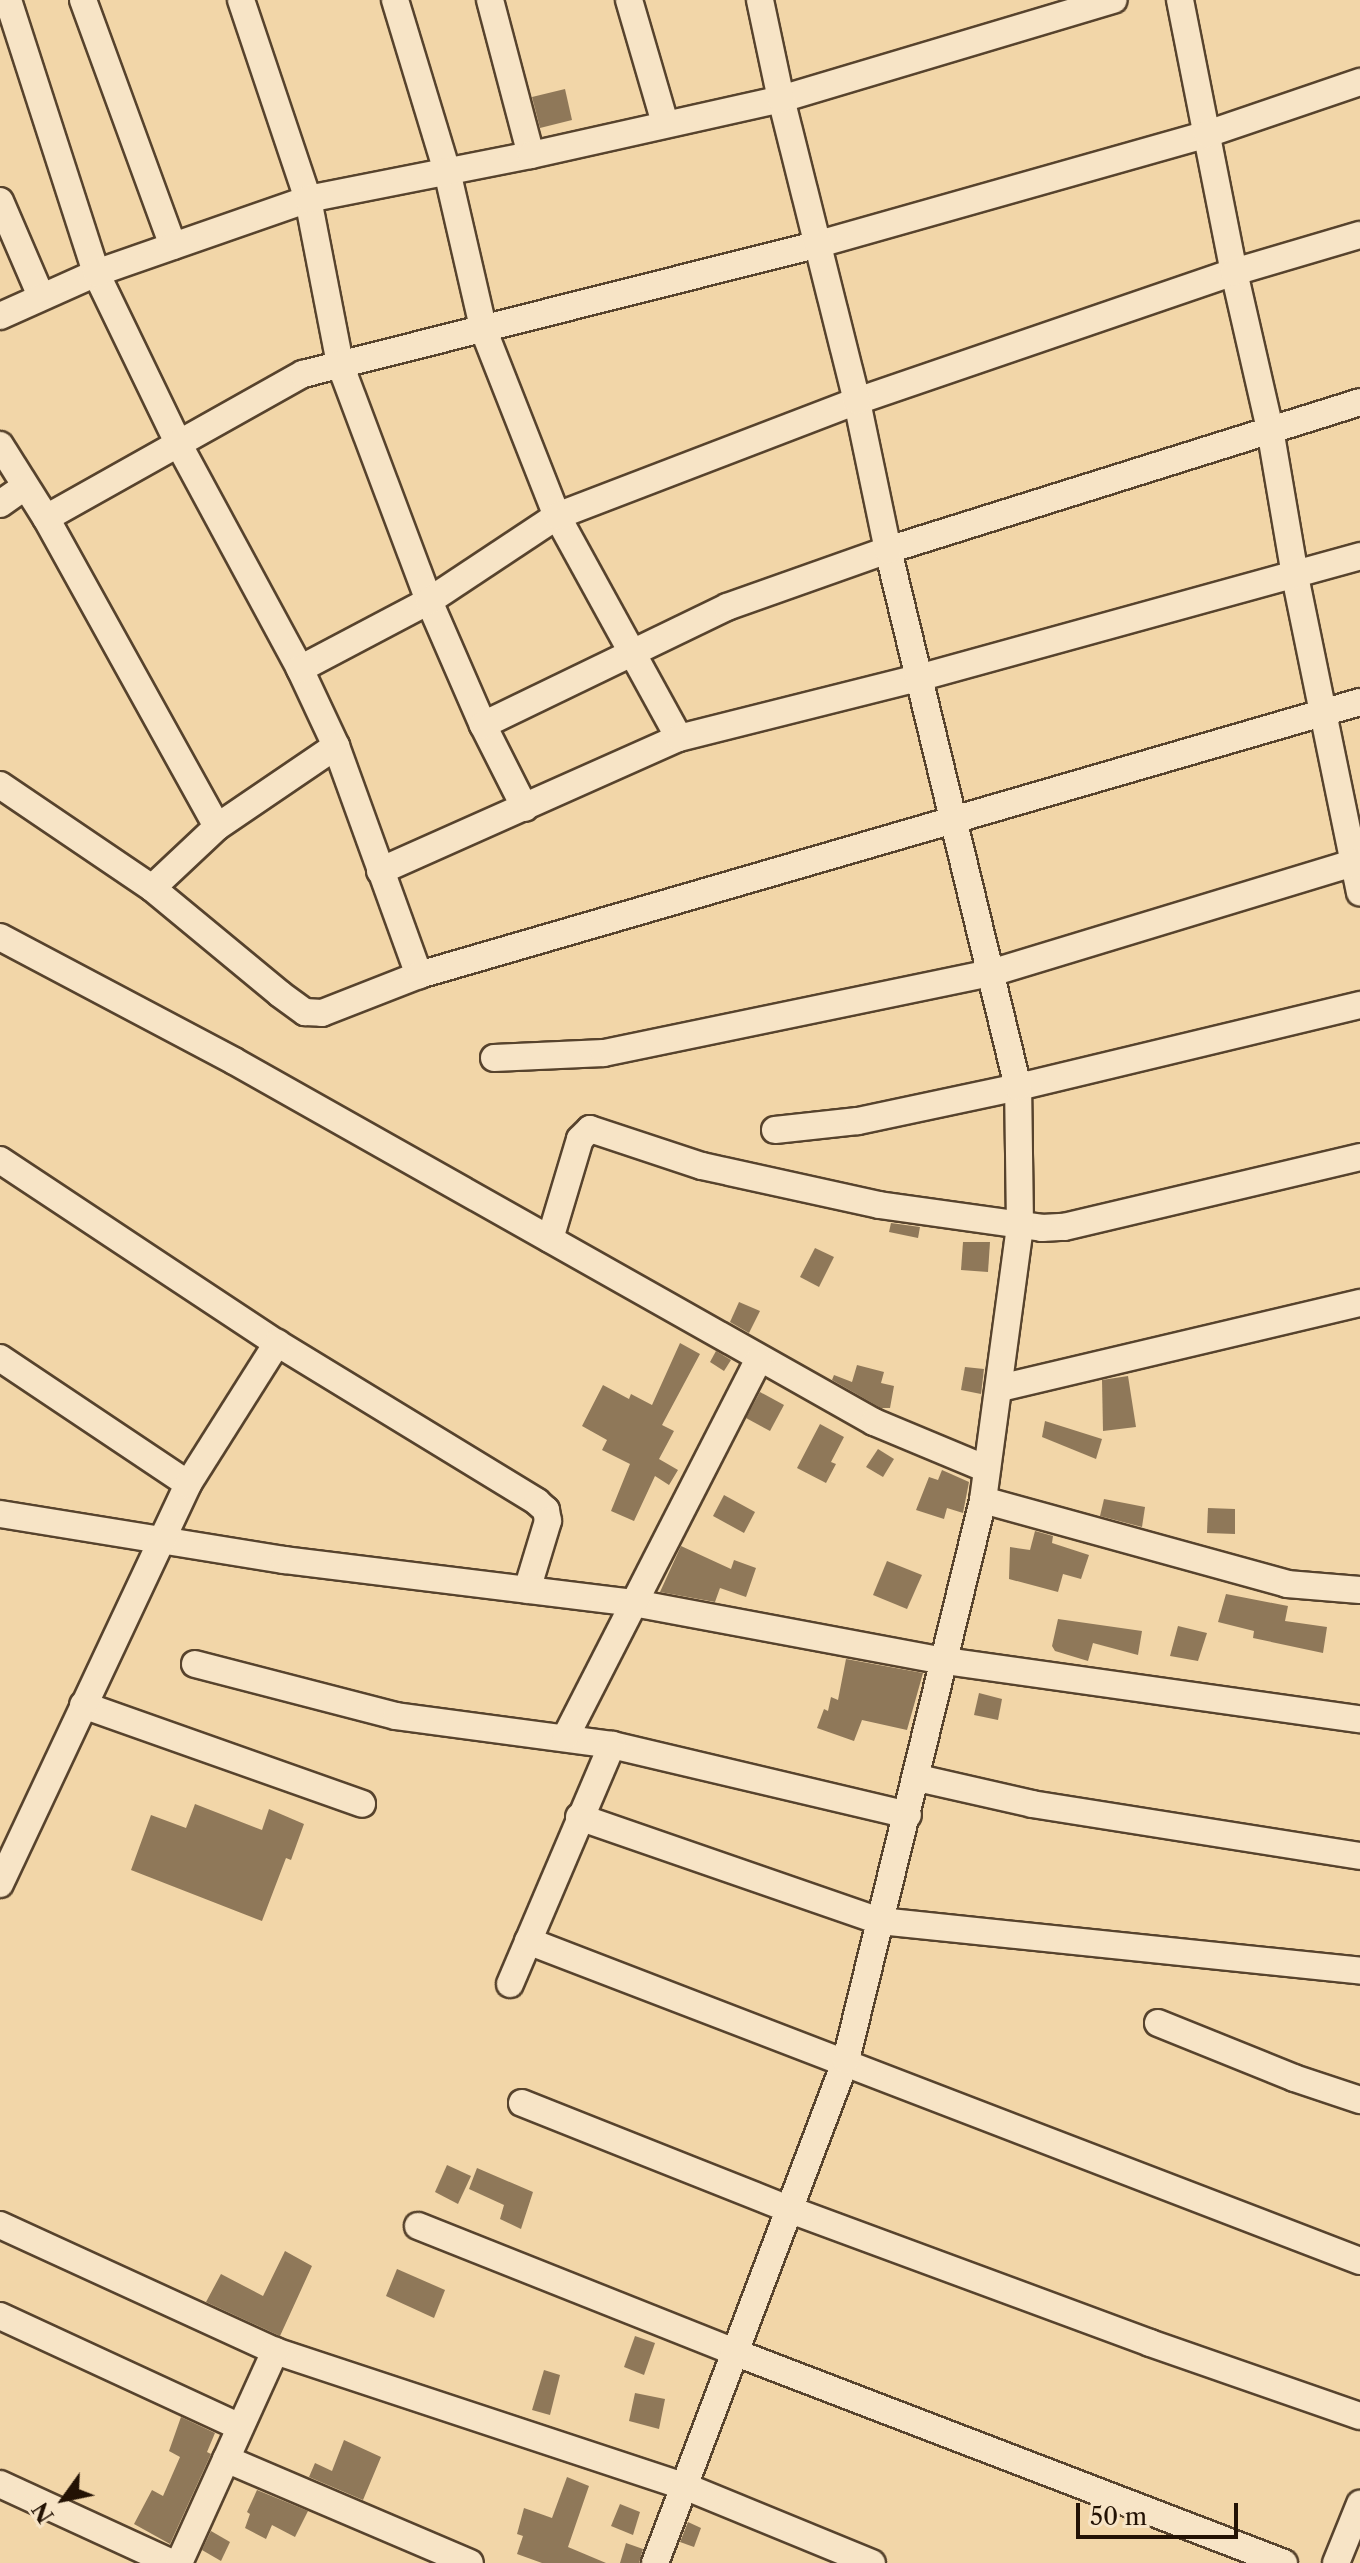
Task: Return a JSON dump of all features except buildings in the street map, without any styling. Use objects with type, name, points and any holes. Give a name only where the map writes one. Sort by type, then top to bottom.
[{"type":"street","points":[[8,0],[96,273],[178,443],[300,669],[336,746],[419,975]]},
{"type":"street","points":[[83,0],[173,246]]},
{"type":"street","points":[[241,0],[308,199],[340,364],[429,601],[483,725],[525,808]]},
{"type":"street","points":[[395,0],[447,171],[484,331],[557,516],[679,738]]},
{"type":"street","points":[[490,0],[531,155]]},
{"type":"street","points":[[629,0],[665,123]]},
{"type":"street","points":[[655,2563],[846,2060],[918,1778],[983,1500],[1020,1225],[1018,1087],[918,678],[857,401],[781,99],[760,0]]},
{"type":"street","points":[[0,316],[96,273],[308,199],[531,155],[781,99],[1114,0]]},
{"type":"street","points":[[1180,0],[1234,272],[1270,429],[1295,576],[1357,862],[1360,892]]},
{"type":"street","points":[[46,518],[303,374],[484,331],[819,244],[1207,134],[1360,82]]},
{"type":"street","points":[[0,201],[41,296]]},
{"type":"street","points":[[300,669],[429,601],[557,516],[857,401],[1234,272],[1360,235]]},
{"type":"street","points":[[483,725],[727,607],[888,550],[1360,402]]},
{"type":"street","points":[[0,445],[46,518],[217,827]]},
{"type":"street","points":[[0,504],[24,487]]},
{"type":"street","points":[[380,871],[679,738],[918,678],[1360,556]]},
{"type":"street","points":[[0,785],[152,888],[305,1012],[322,1013],[419,975],[1360,702]]},
{"type":"street","points":[[152,888],[217,827],[336,746]]},
{"type":"street","points":[[494,1058],[604,1053],[991,973],[1357,862]]},
{"type":"street","points":[[0,937],[234,1061],[758,1360],[874,1422],[987,1469]]},
{"type":"street","points":[[775,1130],[858,1121],[1018,1087],[1360,1005]]},
{"type":"street","points":[[550,1239],[580,1139],[590,1129],[702,1166],[879,1205],[1020,1225],[1064,1227],[1360,1157]]},
{"type":"street","points":[[0,1160],[277,1343],[537,1502],[546,1510],[548,1521],[527,1590]]},
{"type":"street","points":[[1000,1388],[1360,1303]]},
{"type":"street","points":[[0,1884],[188,1484],[277,1343]]},
{"type":"street","points":[[0,1358],[188,1484]]},
{"type":"street","points":[[566,1736],[758,1360]]},
{"type":"street","points":[[983,1500],[1287,1584],[1360,1590]]},
{"type":"street","points":[[0,1514],[284,1560],[634,1603],[945,1661],[1360,1719]]},
{"type":"street","points":[[195,1664],[396,1716],[566,1736],[908,1815]]},
{"type":"street","points":[[83,1705],[362,1804]]},
{"type":"street","points":[[510,1984],[612,1745]]},
{"type":"street","points":[[918,1778],[1032,1804],[1360,1856]]},
{"type":"street","points":[[579,1817],[880,1921],[1360,1971]]},
{"type":"street","points":[[528,1941],[846,2060],[1360,2261]]},
{"type":"street","points":[[1158,2023],[1294,2078],[1360,2100]]},
{"type":"street","points":[[522,2103],[788,2209],[1150,2343],[1360,2416]]},
{"type":"street","points":[[0,2225],[275,2351],[684,2486],[872,2563]]},
{"type":"street","points":[[418,2226],[734,2352],[1284,2563]]},
{"type":"street","points":[[0,2316],[240,2427]]},
{"type":"street","points":[[179,2563],[275,2351]]},
{"type":"street","points":[[226,2459],[470,2563]]},
{"type":"street","points":[[0,2484],[172,2563]]},
{"type":"street","points":[[1336,2563],[1360,2504]]}]
